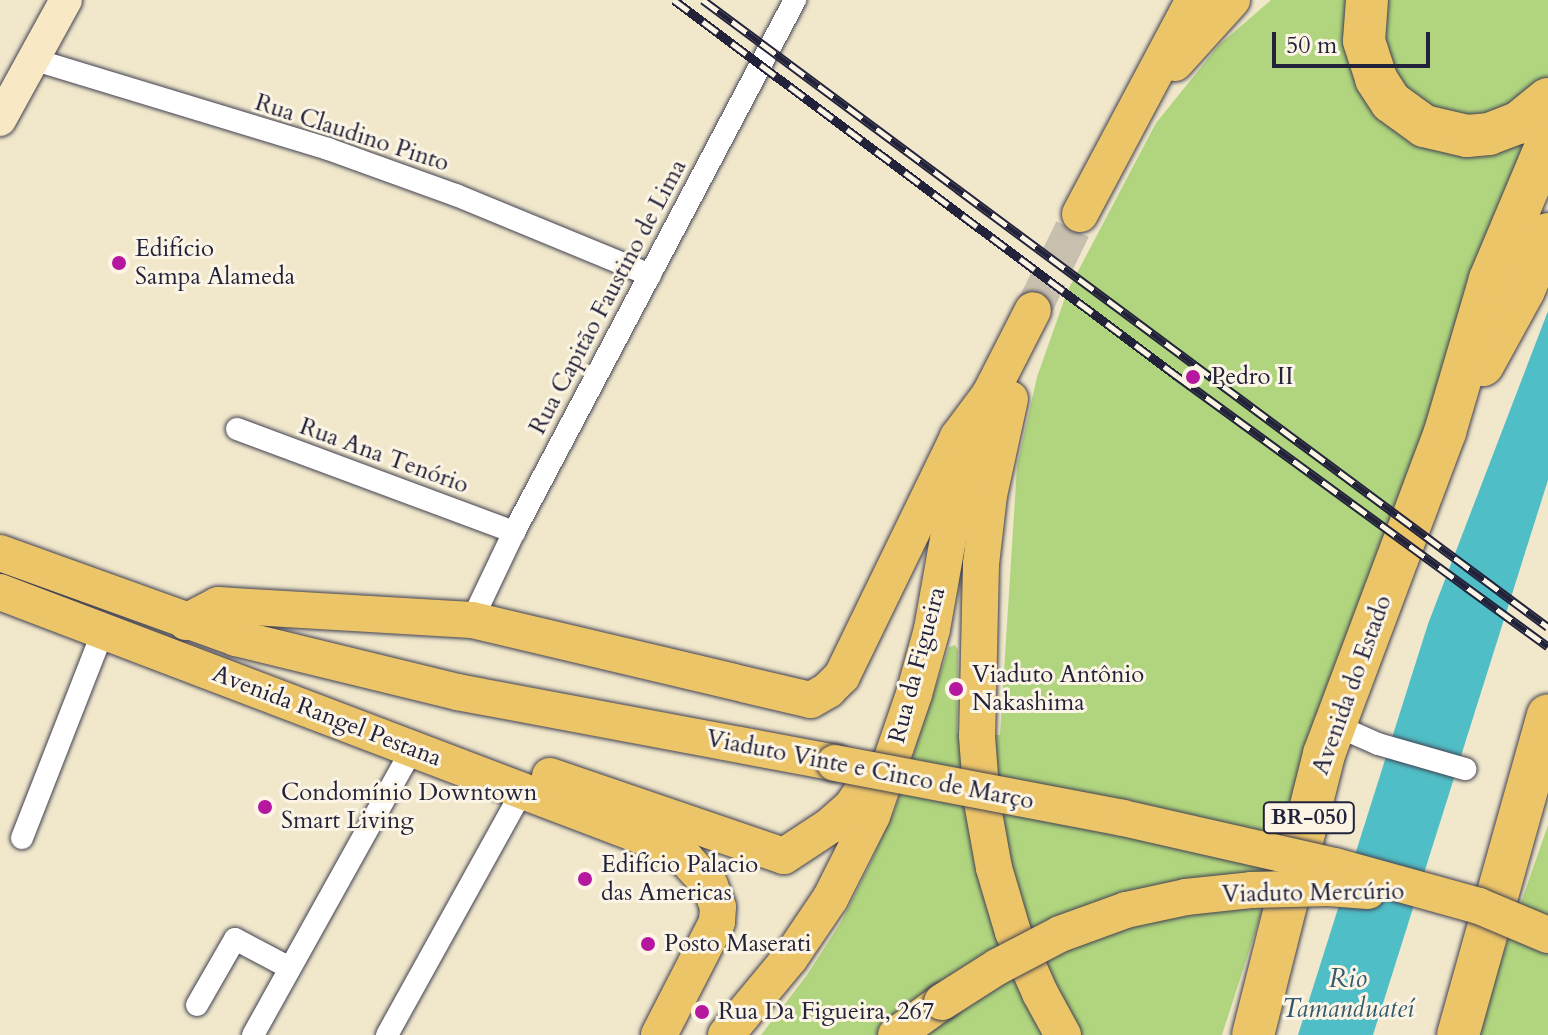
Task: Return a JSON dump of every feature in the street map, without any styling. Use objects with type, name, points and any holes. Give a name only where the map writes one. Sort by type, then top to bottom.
[{"type":"highway","points":[[1367,0],[1363,24],[1368,59],[1391,102],[1408,117],[1424,126],[1467,136],[1502,131],[1544,116]]},
{"type":"highway","name":"Avenida do Estado","points":[[1253,1035],[1324,754],[1445,432],[1490,279],[1544,116]]},
{"type":"highway","name":"Avenida do Estado","points":[[1445,432],[1524,290],[1548,234]]},
{"type":"highway","points":[[1458,1035],[1548,715]]},
{"type":"main road","points":[[1080,214],[1194,0]]},
{"type":"main road","points":[[1140,103],[1232,0]]},
{"type":"main road","name":"Rua da Figueira","points":[[726,1035],[790,958],[830,899],[872,816],[932,629],[951,522],[990,394],[1030,316],[989,495],[981,564],[977,736],[982,802],[994,868],[1013,932],[1063,1035]]},
{"type":"main road","points":[[0,553],[186,622],[218,605],[472,620],[811,700],[828,690],[842,676],[958,437],[990,394]]},
{"type":"main road","name":"Avenida Rangel Pestana","points":[[0,592],[652,840],[698,870],[718,907],[712,933],[659,1035]]},
{"type":"main road","name":"Viaduto Vinte e Cinco de Março","points":[[186,622],[236,638],[457,692],[1123,818],[1429,890],[1479,906],[1548,935]]},
{"type":"main road","name":"Avenida Rangel Pestana","points":[[236,638],[297,686],[784,856],[831,825],[852,806],[899,738]]},
{"type":"main road","points":[[698,870],[700,860],[724,837]]},
{"type":"main road","name":"Viaduto Mercúrio","points":[[896,1035],[997,967],[1060,934],[1126,910],[1186,897],[1251,890],[1429,890]]},
{"type":"street","points":[[0,120],[66,0]]},
{"type":"street","name":"Rua Capitão Faustino de Lima","points":[[472,620],[514,532],[795,0]]},
{"type":"street","name":"Rua Claudino Pinto","points":[[32,59],[342,154],[456,195],[650,275]]},
{"type":"street","name":"Rua Ana Tenório","points":[[237,429],[514,532]]},
{"type":"street","points":[[22,838],[103,631]]},
{"type":"street","points":[[1335,725],[1378,744],[1465,769]]},
{"type":"street","points":[[253,1035],[412,749]]},
{"type":"street","points":[[387,1035],[522,791]]},
{"type":"street","points":[[197,1005],[235,939],[290,968]]},
{"type":"green space","points":[[1271,0],[1548,0],[1548,99],[1366,588],[1222,1035],[761,1035],[807,975],[841,922],[869,866],[895,809],[949,647],[955,645],[958,650],[957,733],[1000,735],[1017,466],[1037,377],[1067,292],[1156,123],[1219,45]]},
{"type":"green space","points":[[1548,825],[1548,1035],[1475,1035]]},
{"type":"water","name":"Rio Tamanduateí","points":[[1548,311],[1548,480],[1373,1035],[1298,1035],[1428,624]]},
{"type":"tunnel","points":[[1033,310],[1080,214]]},
{"type":"railway","points":[[674,0],[1177,376],[1548,647]]},
{"type":"railway","points":[[703,0],[1548,627]]},
{"type":"place","name":"Edifício Sampa Alameda","points":[[119,263]]},
{"type":"place","name":"Pedro II","points":[[1193,377]]},
{"type":"place","name":"Viaduto Antônio Nakashima","points":[[956,689]]},
{"type":"place","name":"Condomínio Downtown Smart Living","points":[[265,807]]},
{"type":"place","name":"Edifício Palacio das Americas","points":[[585,879]]},
{"type":"place","name":"Posto Maserati","points":[[648,944]]},
{"type":"place","name":"Rua Da Figueira, 267","points":[[702,1012]]}]
